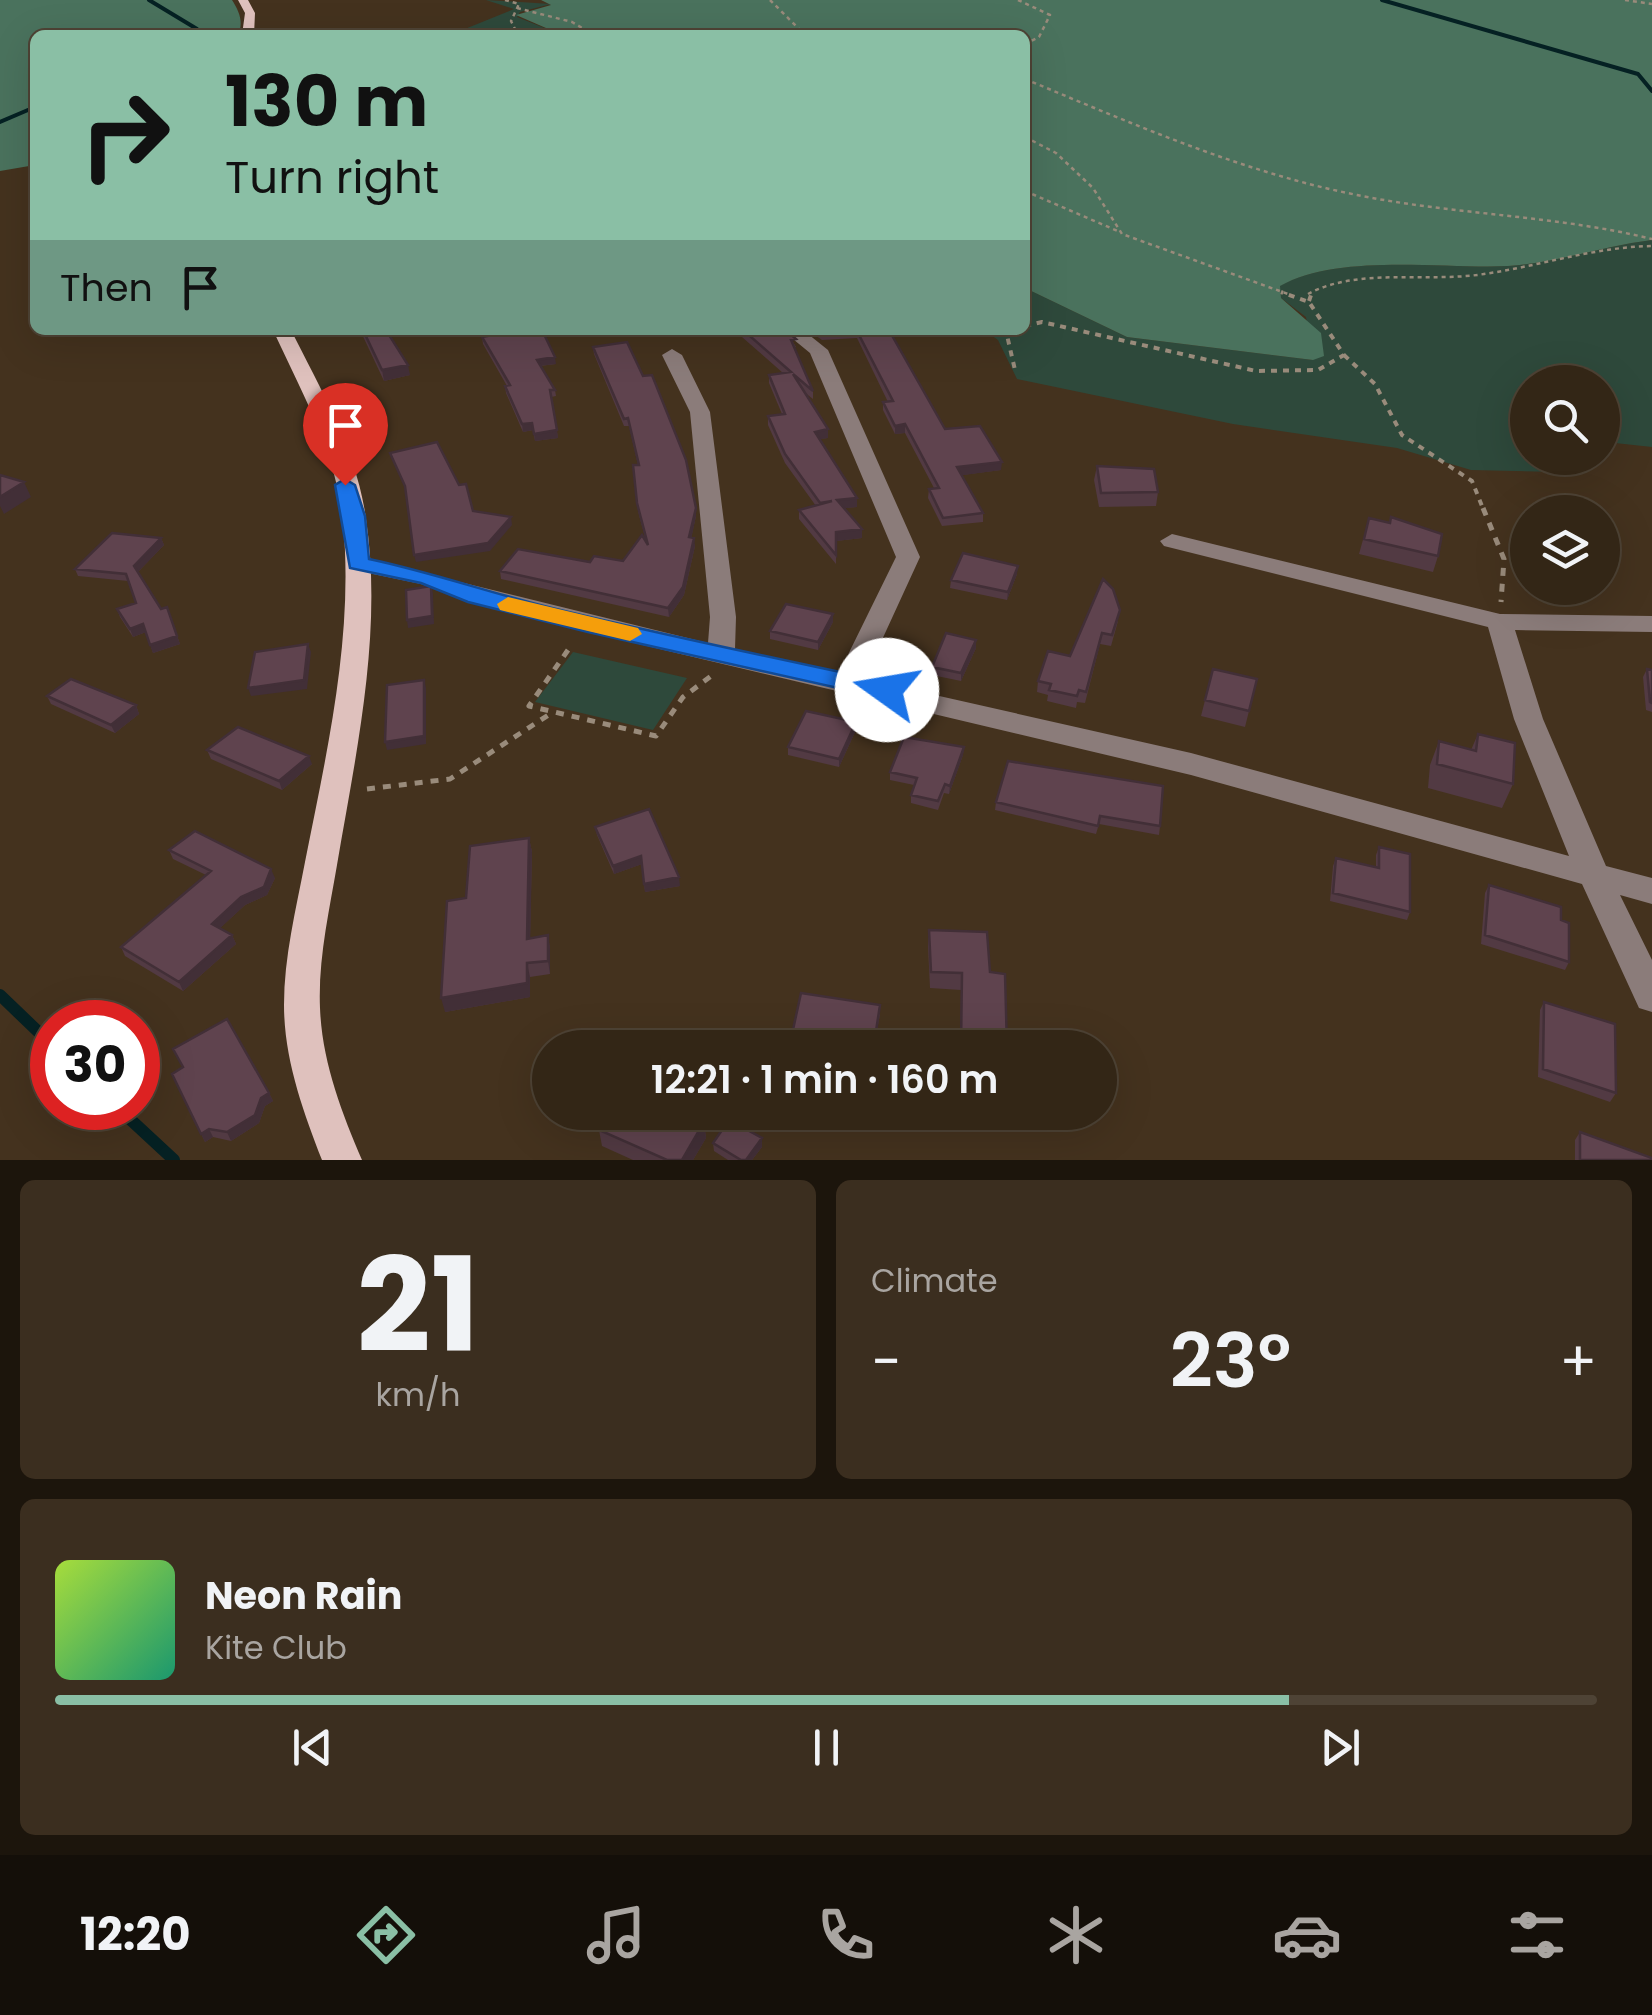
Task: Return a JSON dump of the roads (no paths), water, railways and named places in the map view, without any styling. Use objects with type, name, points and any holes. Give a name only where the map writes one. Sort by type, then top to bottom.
[{"type":"main road","points":[[243,0],[250,13],[248,30]]},
{"type":"main road","points":[[284,335],[336,454],[354,516],[358,564],[347,722],[309,933],[302,1006],[322,1112],[342,1160]]},
{"type":"street","points":[[798,335],[818,350],[908,556],[849,682]]},
{"type":"street","points":[[672,355],[700,412],[723,617],[723,654]]},
{"type":"street","points":[[1172,541],[1500,622],[1652,624]]},
{"type":"street","points":[[358,564],[416,574],[476,596],[588,624],[1191,764],[1652,891]]},
{"type":"street","points":[[1500,622],[1512,675],[1594,875],[1652,997]]},
{"type":"waterway","points":[[149,0],[197,30]]},
{"type":"waterway","points":[[1382,0],[1638,74],[1652,91]]},
{"type":"waterway","points":[[0,122],[30,109]]},
{"type":"waterway","points":[[0,995],[30,1024]]},
{"type":"waterway","points":[[142,1130],[174,1160]]}]
